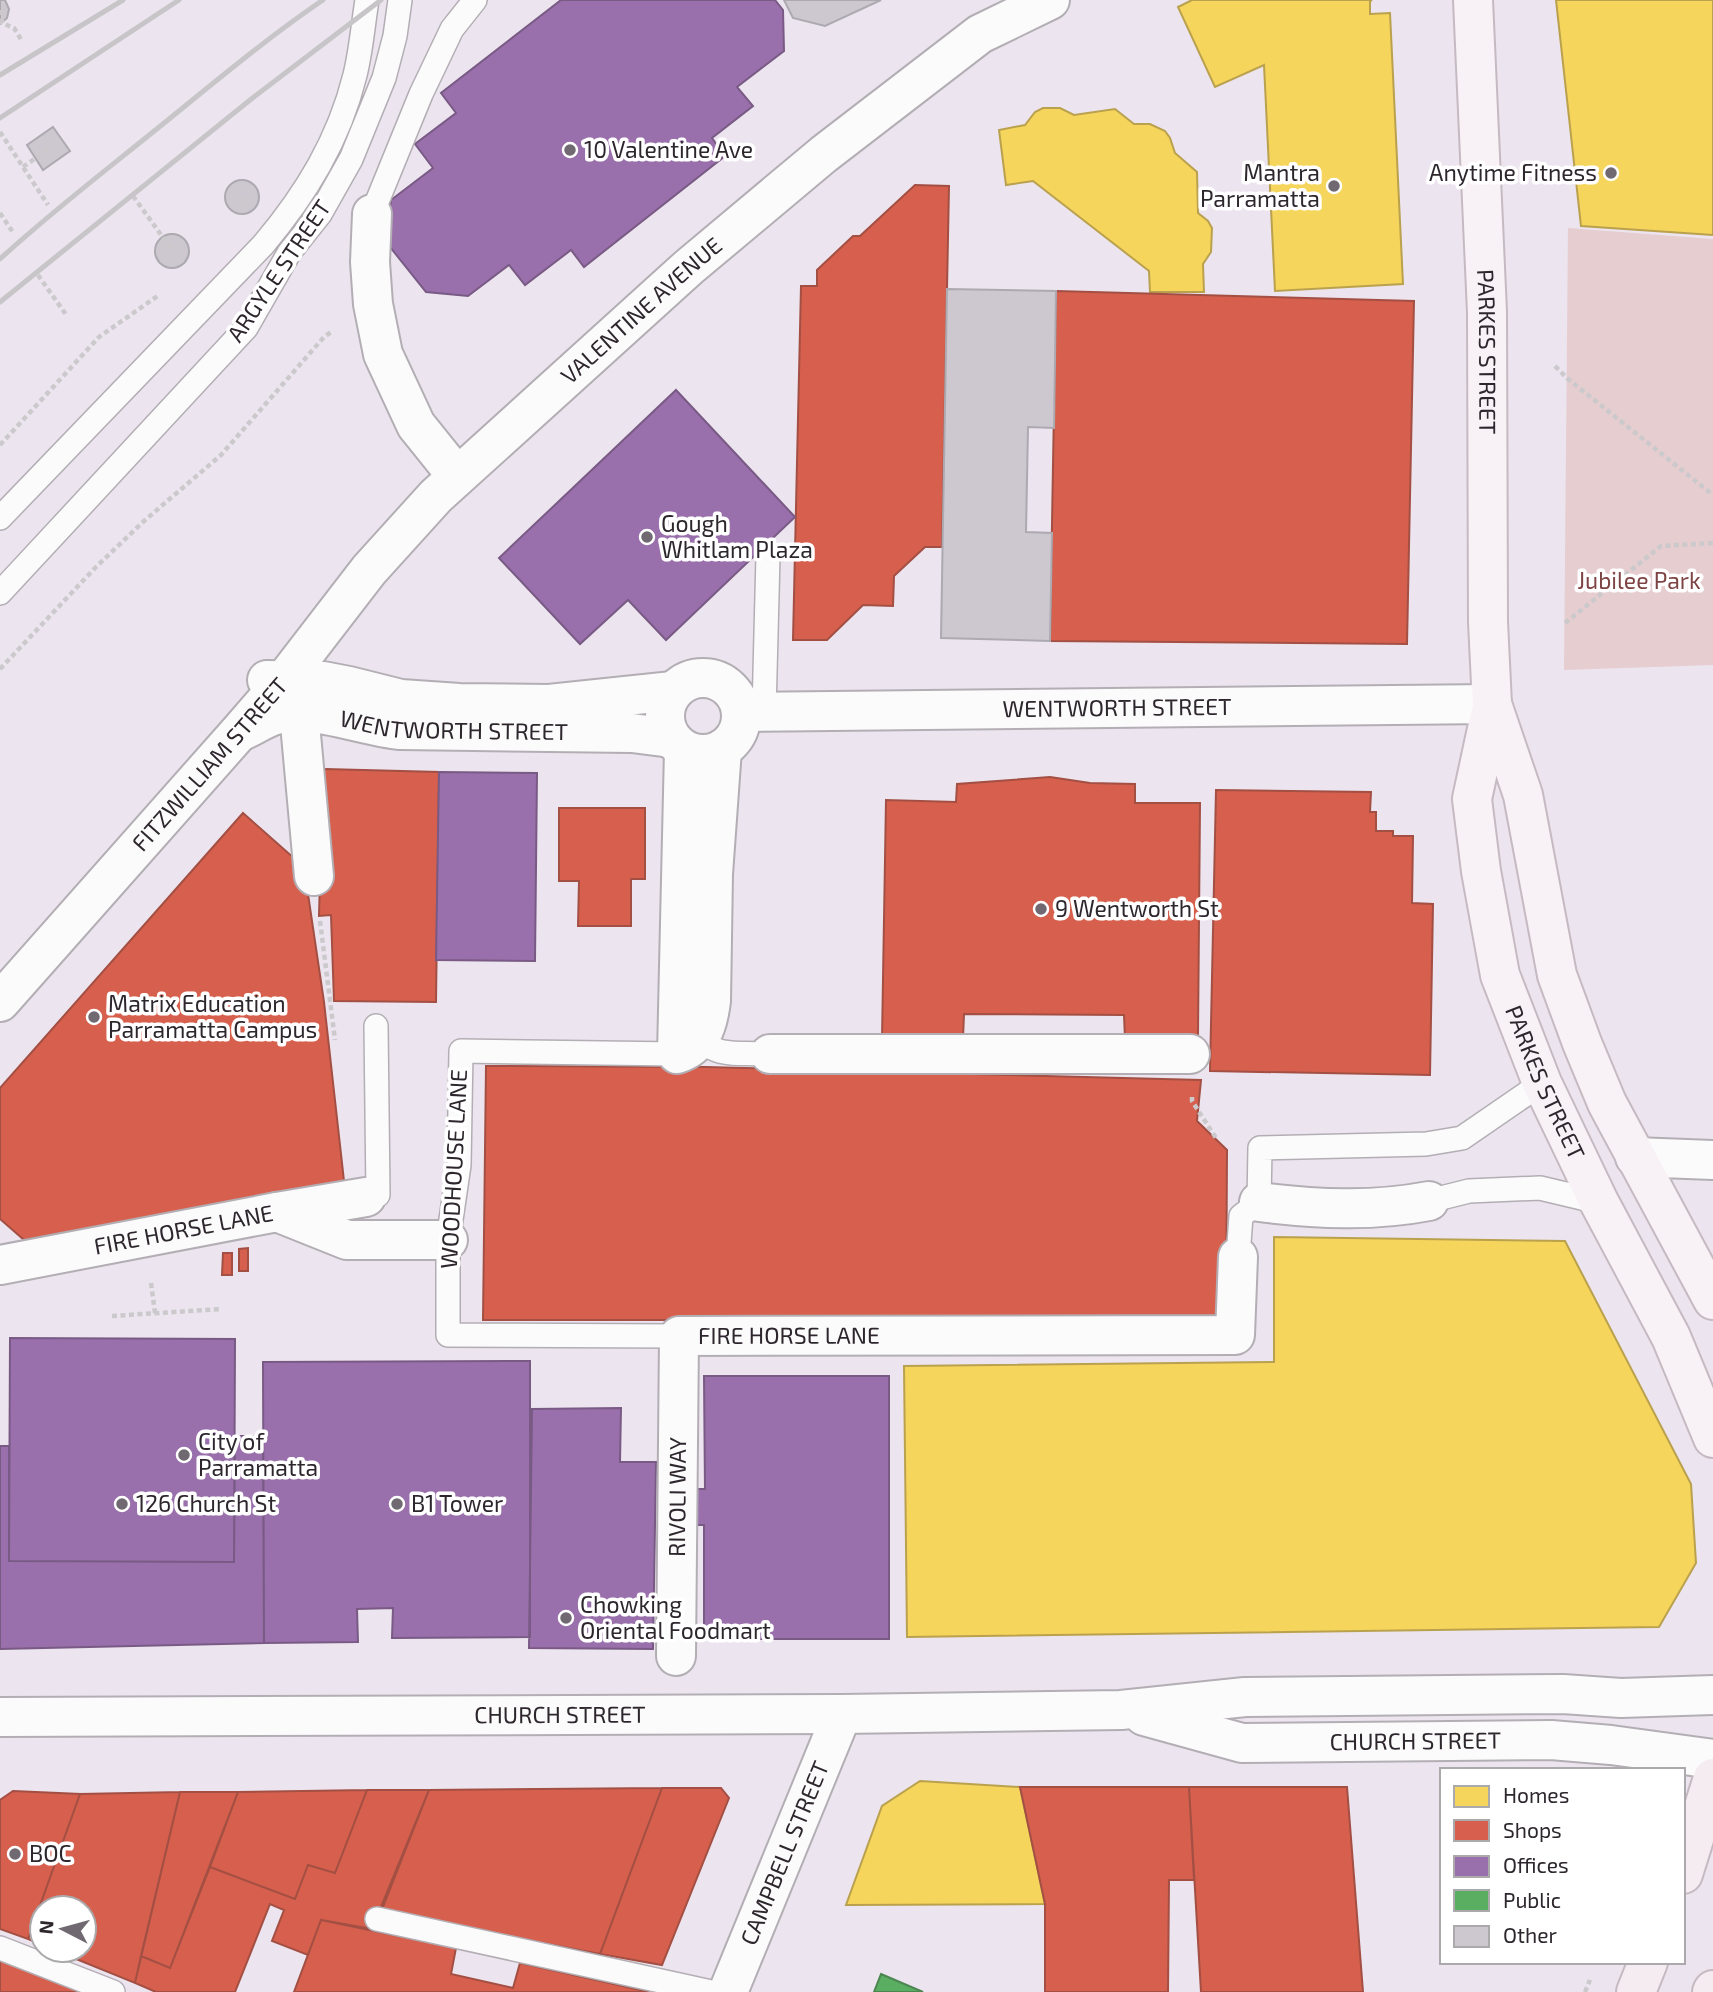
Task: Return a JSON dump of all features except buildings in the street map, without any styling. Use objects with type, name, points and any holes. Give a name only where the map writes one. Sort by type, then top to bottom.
[{"type":"highway","points":[[1685,1868],[1713,1779]]},
{"type":"highway","points":[[1636,1992],[1647,1964]]},
{"type":"main road","name":"PARKES STREET","points":[[1473,0],[1487,313],[1488,622],[1492,704],[1472,799],[1481,872],[1500,975],[1542,1083],[1599,1202],[1671,1337],[1713,1438]]},
{"type":"main road","name":"PARKES STREET","points":[[1492,704],[1522,795],[1557,975],[1592,1067],[1635,1157],[1711,1287]]},
{"type":"street","name":"VALENTINE AVENUE","points":[[292,696],[343,601],[427,505],[457,476],[689,267],[824,154],[980,34],[1050,0]]},
{"type":"street","points":[[372,214],[370,262],[373,304],[383,354],[416,425],[457,476]]},
{"type":"street","points":[[343,601],[335,629],[334,666],[349,685]]},
{"type":"street","points":[[678,744],[702,754],[713,753],[731,742],[753,711],[733,691],[714,678],[692,679],[673,691],[664,712],[678,744],[685,1039]]},
{"type":"street","name":"WENTWORTH STREET","points":[[240,731],[278,714],[303,679],[349,685],[401,699],[459,703],[549,704],[673,691]]},
{"type":"street","name":"FITZWILLIAM STREET","points":[[0,966],[247,687],[266,680],[292,696]]},
{"type":"street","points":[[292,696],[314,876]]},
{"type":"street","name":"WENTWORTH STREET","points":[[292,696],[331,716],[379,728],[632,733],[678,744]]},
{"type":"street","name":"WENTWORTH STREET","points":[[753,711],[1492,704]]},
{"type":"street","name":"FITZWILLIAM STREET","points":[[0,1002],[240,731]]},
{"type":"street","points":[[685,1039],[709,1019],[713,874],[722,749]]},
{"type":"street","points":[[780,1062],[1190,1054]]},
{"type":"street","points":[[1635,1157],[1713,1160]]},
{"type":"street","points":[[277,1212],[366,1197]]},
{"type":"street","points":[[1259,1202],[1306,1208],[1392,1208],[1430,1201]]},
{"type":"street","name":"FIRE HORSE LANE","points":[[0,1265],[277,1212],[347,1240],[448,1240]]},
{"type":"street","name":"FIRE HORSE LANE","points":[[679,1336],[1235,1335],[1238,1257]]},
{"type":"street","name":"RIVOLI WAY","points":[[676,1656],[679,1336]]},
{"type":"street","name":"CHURCH STREET","points":[[0,1717],[842,1714],[1121,1710],[1245,1697],[1563,1694],[1621,1698],[1713,1695]]},
{"type":"street","name":"CHURCH STREET","points":[[1121,1710],[1242,1743],[1550,1740],[1713,1759]]},
{"type":"street","name":"CAMPBELL STREET","points":[[728,1992],[842,1714]]},
{"type":"lane","name":"ARGYLE STREET","points":[[0,518],[293,210],[314,177],[342,115],[355,74],[367,0]]},
{"type":"lane","name":"ARGYLE STREET","points":[[0,593],[246,328],[289,253],[320,214],[351,159],[384,78],[395,36],[400,0]]},
{"type":"lane","points":[[372,214],[421,94],[452,29],[475,0]]},
{"type":"lane","points":[[753,711],[768,556]]},
{"type":"lane","points":[[366,1197],[378,1195],[376,1026]]},
{"type":"lane","points":[[685,1039],[722,1052],[780,1062]]},
{"type":"lane","name":"WOODHOUSE LANE","points":[[679,1336],[448,1335],[448,1240],[459,1165],[461,1051],[597,1053],[685,1039]]},
{"type":"lane","points":[[553,1068],[597,1053]]},
{"type":"lane","points":[[1238,1257],[1241,1216],[1259,1202],[1260,1148],[1426,1144],[1462,1138],[1542,1083]]},
{"type":"lane","points":[[1430,1201],[1469,1191],[1540,1188],[1599,1202]]},
{"type":"lane","points":[[377,1919],[711,1992]]},
{"type":"lane","points":[[0,1948],[113,1992]]},
{"type":"path","points":[[1,10],[2,23],[14,28],[22,41]]},
{"type":"path","points":[[0,132],[48,205]]},
{"type":"path","points":[[23,167],[50,148]]},
{"type":"path","points":[[133,196],[172,250]]},
{"type":"path","points":[[0,213],[14,234]]},
{"type":"path","points":[[38,275],[67,316]]},
{"type":"path","points":[[0,669],[95,568],[144,521],[221,455],[324,337],[373,304]]},
{"type":"path","points":[[0,445],[99,337]]},
{"type":"path","points":[[1555,366],[1713,495]]},
{"type":"path","points":[[1565,623],[1661,546],[1713,543]]},
{"type":"path","points":[[314,876],[331,1001]]},
{"type":"path","points":[[112,1316],[221,1309]]},
{"type":"green space","name":"Jubilee Park","points":[[1568,228],[1713,239],[1713,665],[1564,670]]},
{"type":"railway","points":[[0,75],[123,0]]},
{"type":"railway","points":[[0,118],[179,0]]},
{"type":"railway","points":[[0,259],[56,210],[237,64],[323,0]]},
{"type":"railway","points":[[0,302],[250,100],[381,0]]},
{"type":"place","name":"10 Valentine Ave","points":[[570,150]]},
{"type":"place","name":"Anytime Fitness","points":[[1611,173]]},
{"type":"place","name":"Mantra Parramatta","points":[[1334,186]]},
{"type":"place","name":"Gough Whitlam Plaza","points":[[647,537]]},
{"type":"place","name":"9 Wentworth St","points":[[1041,909]]},
{"type":"place","name":"Matrix Education Parramatta Campus","points":[[94,1017]]},
{"type":"place","name":"City of Parramatta","points":[[184,1455]]},
{"type":"place","name":"126 Church St","points":[[122,1504]]},
{"type":"place","name":"B1 Tower","points":[[397,1504]]},
{"type":"place","name":"Chowking Oriental Foodmart","points":[[566,1618]]},
{"type":"place","name":"BOC","points":[[15,1854]]}]
